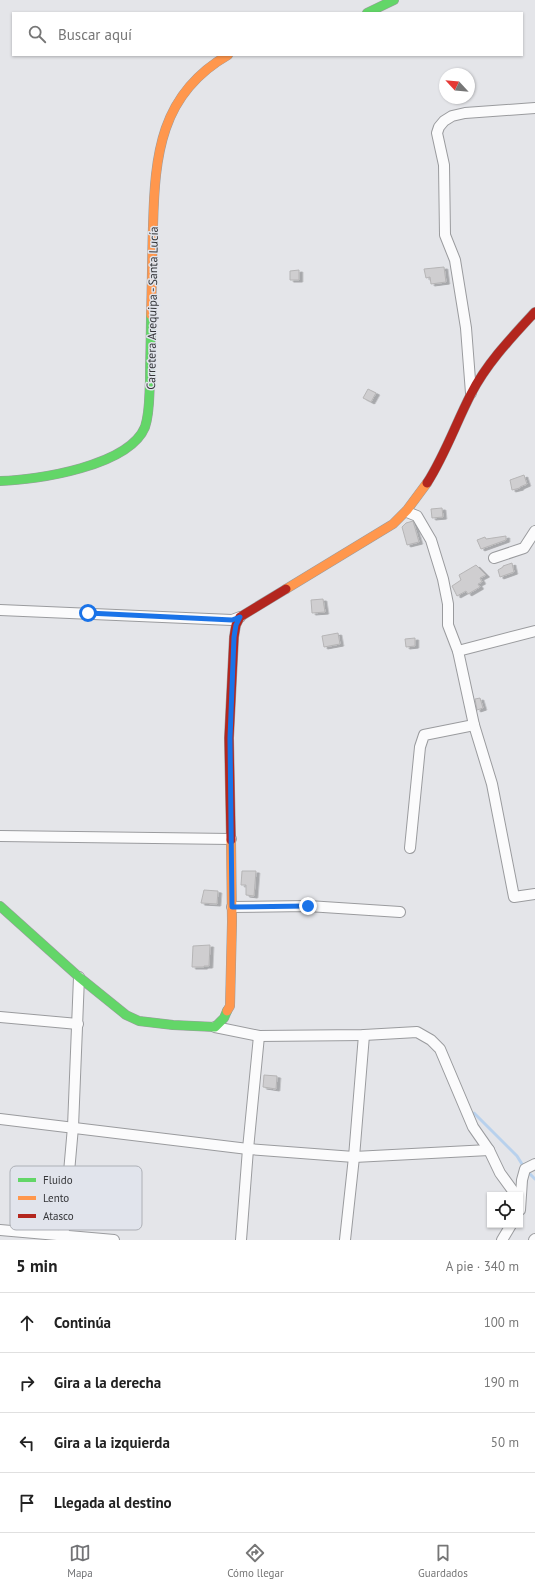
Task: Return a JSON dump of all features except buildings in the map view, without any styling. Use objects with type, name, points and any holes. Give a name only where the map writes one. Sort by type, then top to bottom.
[{"type":"street","points":[[369,12],[394,0]]},
{"type":"street","name":"Carretera Arequipa - Santa Lucía","points":[[0,480],[12,481],[38,478],[103,460],[125,450],[133,444],[142,433],[148,417],[149,407],[154,185],[158,152],[165,129],[185,92],[193,81],[208,67],[226,56]]},
{"type":"street","points":[[471,393],[466,328],[455,260],[445,235],[444,165],[437,133],[438,127],[444,120],[465,112],[535,108]]},
{"type":"street","points":[[0,610],[232,620],[240,617],[393,524],[407,512],[426,484],[445,451],[471,393],[486,369],[535,312]]},
{"type":"street","points":[[407,512],[417,516],[431,540],[448,604],[448,625],[458,651],[474,725],[492,784],[514,897],[535,894]]},
{"type":"street","points":[[494,558],[524,548],[535,531]]},
{"type":"street","points":[[216,1026],[224,1018],[230,1006],[232,907],[230,723],[234,637],[236,625],[240,617]]},
{"type":"street","points":[[458,651],[535,631]]},
{"type":"street","points":[[410,848],[420,747],[424,735],[474,725]]},
{"type":"street","points":[[0,836],[231,839]]},
{"type":"street","points":[[0,906],[79,977],[126,1016],[139,1021],[173,1025],[216,1026],[259,1036],[364,1035],[417,1032],[431,1040],[440,1049],[473,1127],[489,1150],[500,1173],[512,1192]]},
{"type":"street","points":[[232,907],[308,906],[400,912]]},
{"type":"street","points":[[69,1166],[73,1127],[79,977]]},
{"type":"street","points":[[0,1017],[78,1024]]},
{"type":"street","points":[[345,1240],[354,1157],[364,1035]]},
{"type":"street","points":[[241,1240],[259,1036]]},
{"type":"street","points":[[0,1119],[248,1149],[354,1157],[489,1150]]},
{"type":"street","points":[[520,1192],[525,1169],[535,1164]]},
{"type":"street","points":[[502,1240],[509,1228]]},
{"type":"street","points":[[0,1230],[63,1237],[114,1240]]},
{"type":"waterway","points":[[474,1113],[517,1156],[525,1169],[535,1179]]},
{"type":"traffic: fast","points":[[369,12],[394,0]]},
{"type":"traffic: fast","points":[[0,481],[36,478],[81,468],[102,461],[121,452],[136,440],[145,427],[149,410],[151,315]]},
{"type":"traffic: fast","points":[[0,906],[79,977],[126,1015],[139,1021],[173,1025],[215,1027],[224,1018],[227,1011]]},
{"type":"traffic: slow","points":[[151,315],[156,175],[166,128],[175,108],[188,88],[205,71],[227,56]]},
{"type":"traffic: slow","points":[[286,589],[393,524],[407,510],[427,483]]},
{"type":"traffic: slow","points":[[227,1011],[230,1006],[232,922],[231,840]]},
{"type":"traffic: jam","points":[[427,483],[477,383],[500,351],[535,312]]},
{"type":"traffic: jam","points":[[231,840],[229,738],[234,637],[236,625],[240,617],[286,589]]},
{"type":"route","points":[[88,613],[232,620],[240,617],[236,625],[234,637],[230,738],[232,907],[308,906]]}]
